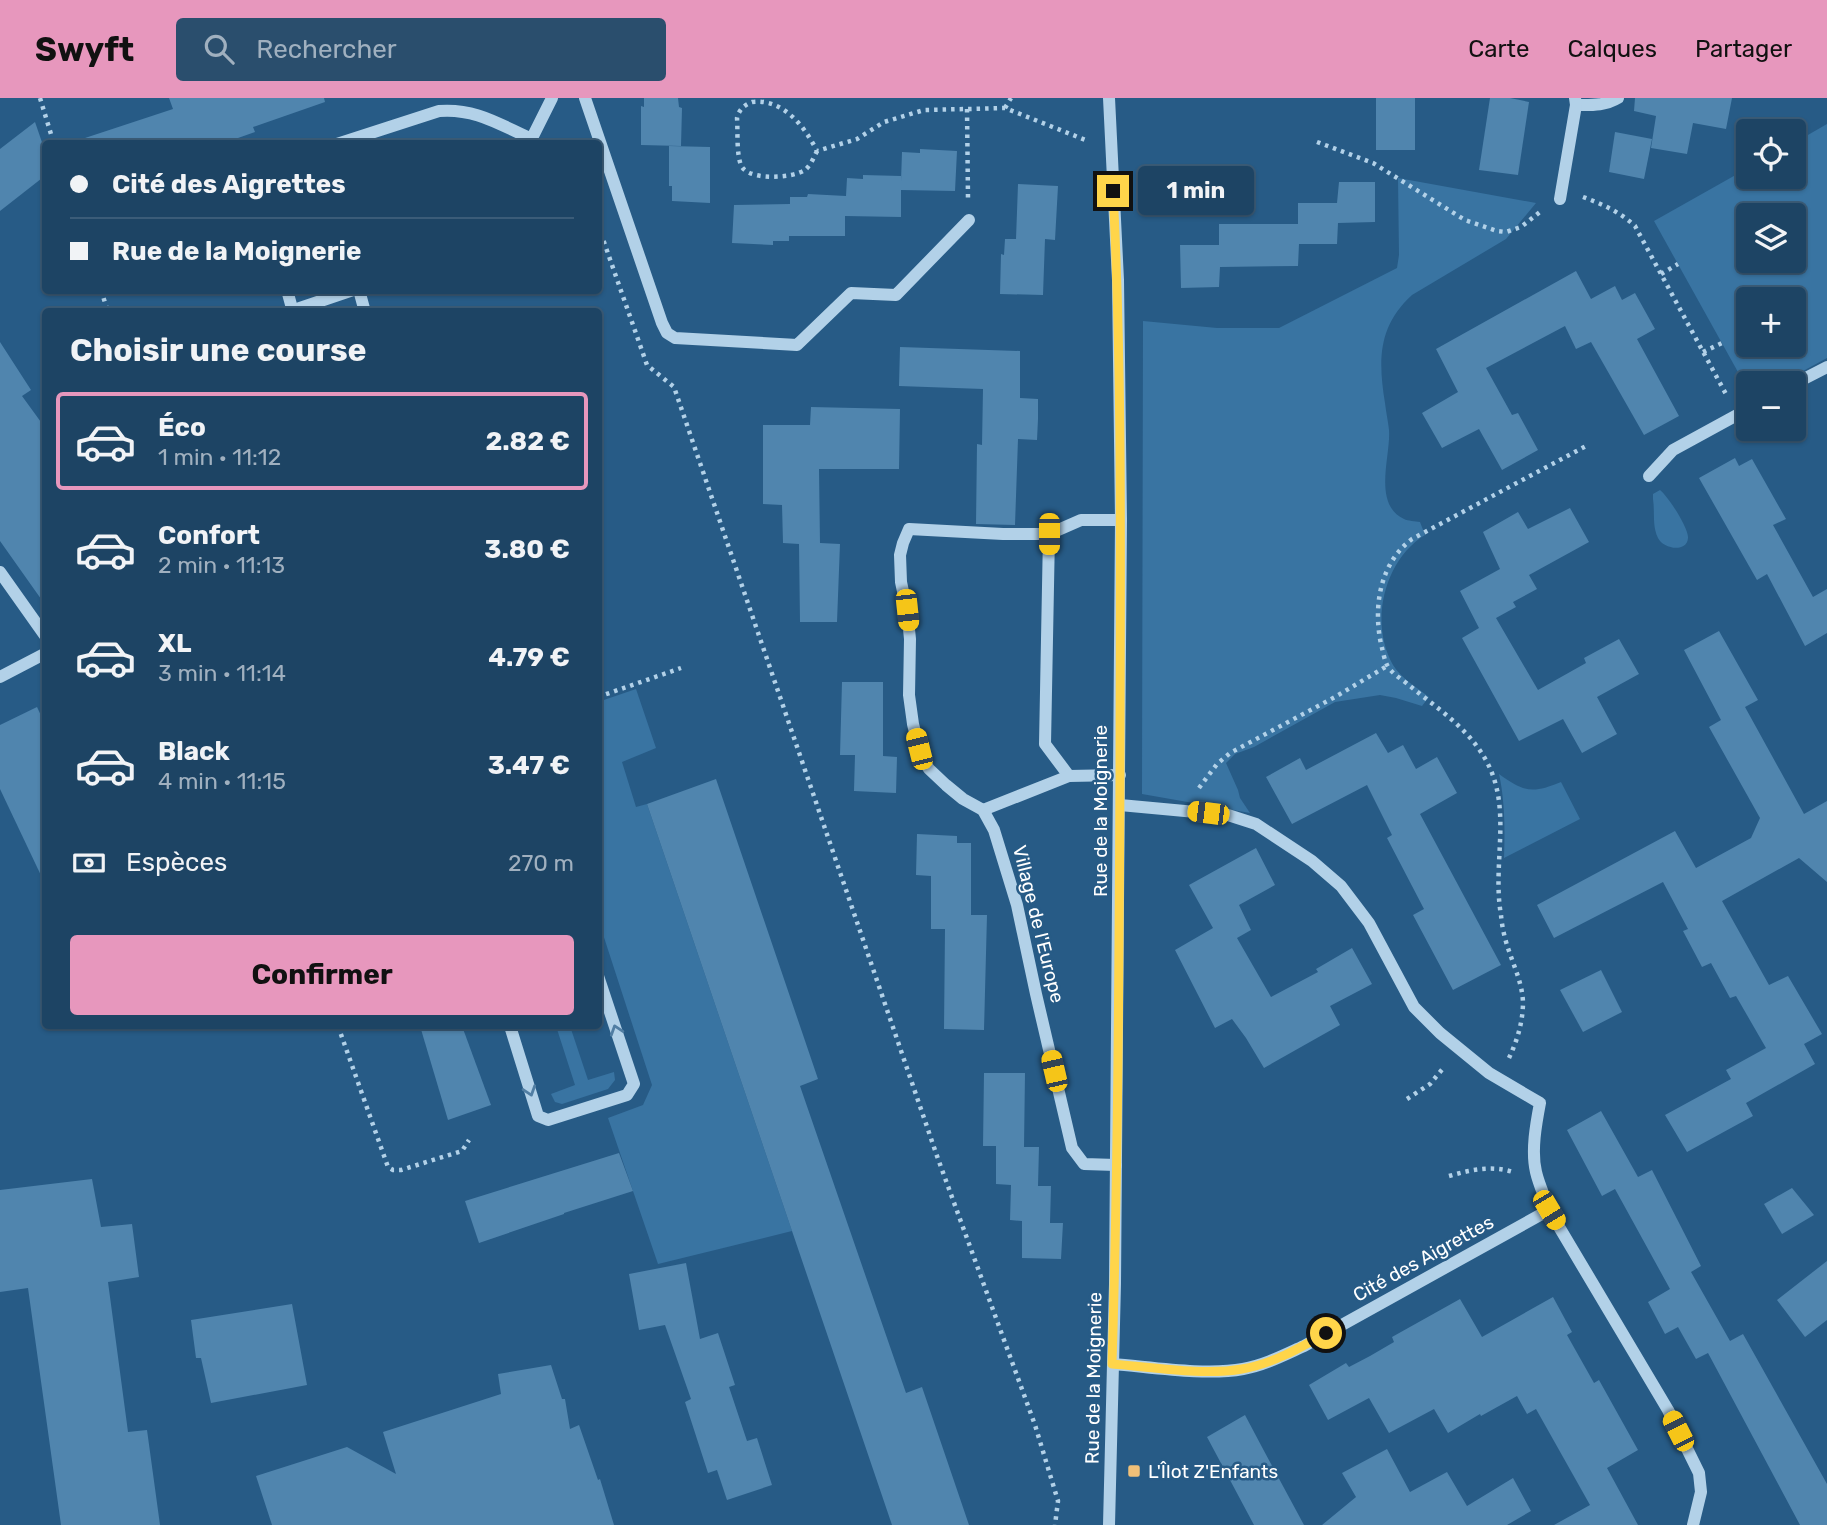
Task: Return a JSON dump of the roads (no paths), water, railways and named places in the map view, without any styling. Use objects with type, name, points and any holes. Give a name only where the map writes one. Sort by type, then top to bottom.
[{"type":"street","points":[[531,140],[552,98]]},
{"type":"street","points":[[585,98],[599,140]]},
{"type":"street","name":"Rue de la Moignerie","points":[[1108,98],[1118,280],[1121,520],[1116,1165],[1109,1525]]},
{"type":"street","points":[[1560,199],[1575,101],[1593,106],[1618,98]]},
{"type":"street","points":[[349,140],[439,111],[456,110],[476,114],[529,140]]},
{"type":"street","points":[[602,148],[662,323],[667,333],[675,338],[797,345],[851,293],[896,295],[969,220]]},
{"type":"street","points":[[300,308],[330,294]]},
{"type":"street","points":[[1806,378],[1827,367]]},
{"type":"street","points":[[1649,476],[1673,450],[1736,416]]},
{"type":"street","points":[[1120,775],[1069,776],[983,810],[963,799],[929,769],[923,760],[912,724],[909,695],[910,639],[901,582],[900,555],[902,542],[909,529],[1049,534],[1081,520],[1121,520]]},
{"type":"street","points":[[1049,534],[1045,744],[1069,776]]},
{"type":"street","points":[[0,572],[42,631]]},
{"type":"street","points":[[0,677],[42,655]]},
{"type":"street","points":[[1120,806],[1228,815],[1256,824],[1312,862],[1341,886],[1369,923],[1414,1007],[1459,1048],[1500,1079],[1540,1103],[1535,1131],[1535,1170],[1549,1210],[1668,1410],[1699,1473],[1701,1492],[1693,1525]]},
{"type":"street","name":"Village de l'Europe","points":[[983,810],[994,830],[1017,905],[1072,1148],[1084,1164],[1116,1165]]},
{"type":"street","points":[[511,1029],[538,1116],[548,1120],[627,1095],[634,1084],[602,988]]},
{"type":"street","name":"Cité des Aigrettes","points":[[1112,1364],[1221,1370],[1266,1363],[1304,1346],[1549,1210]]},
{"type":"place","name":"L'Îlot Z'Enfants","points":[[1134,1471]]}]
